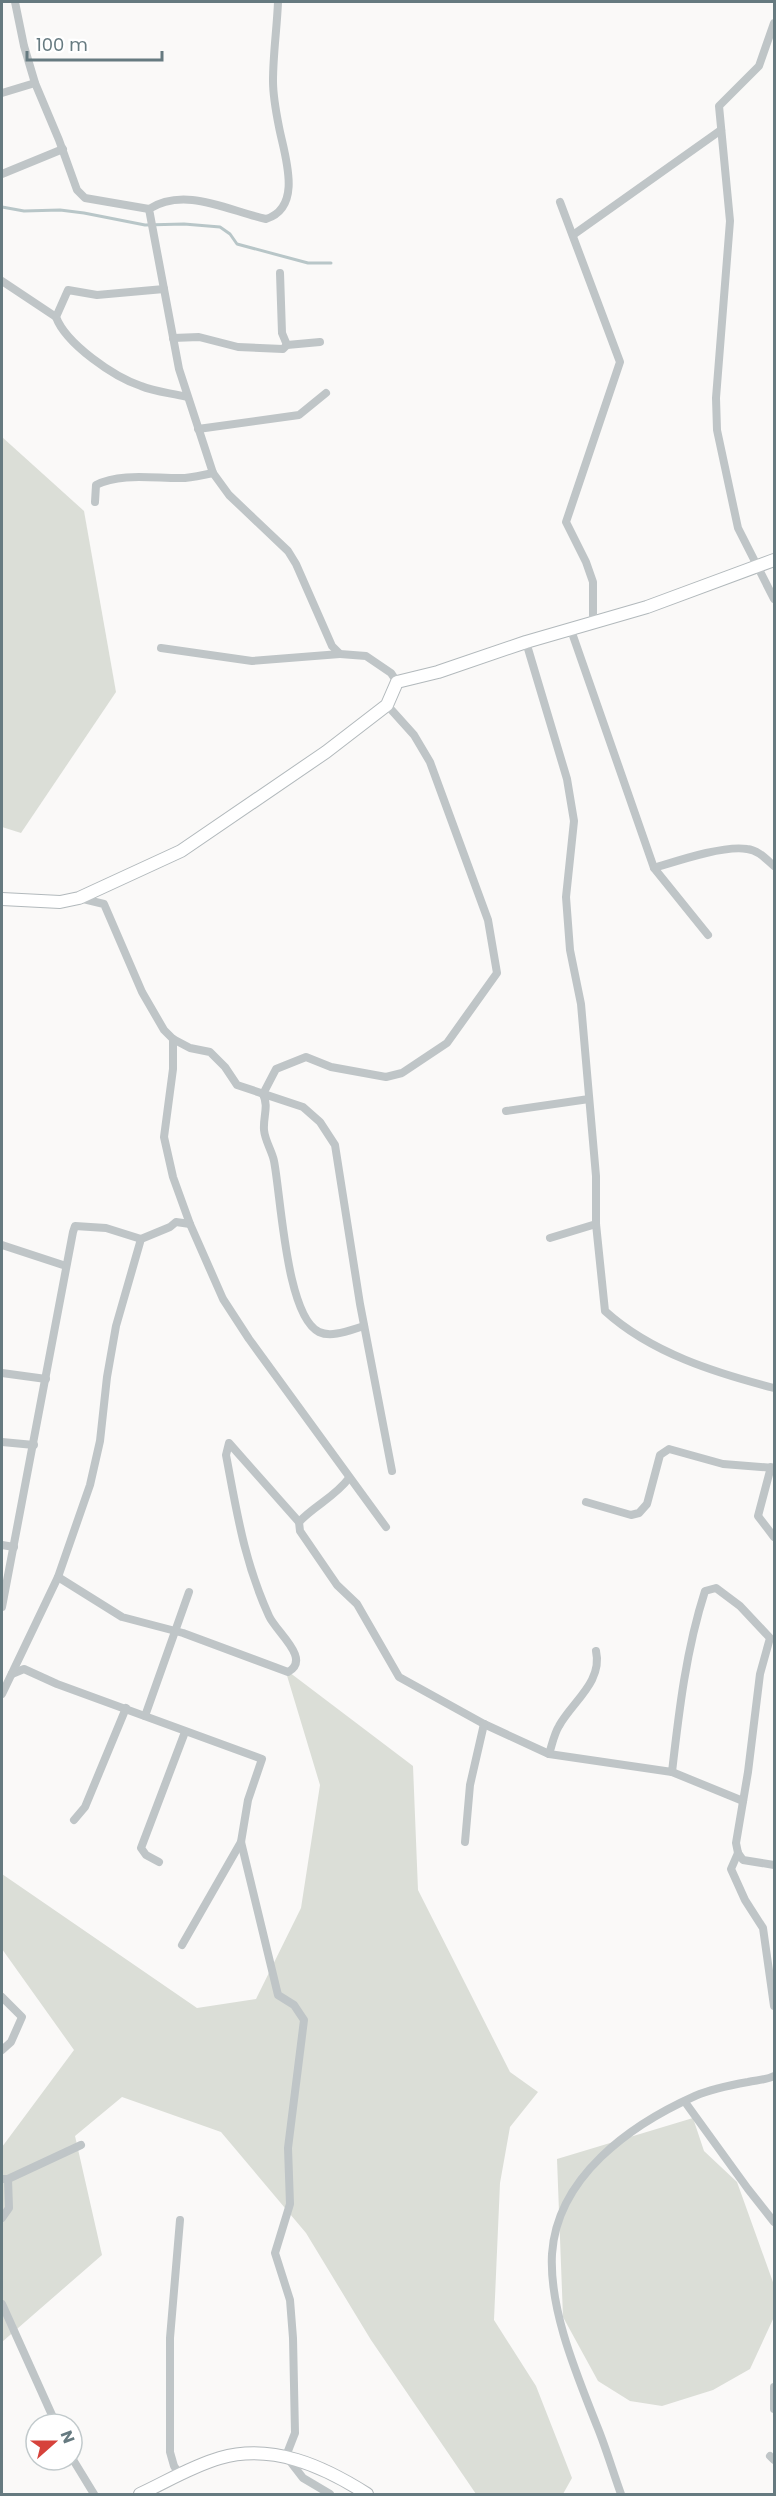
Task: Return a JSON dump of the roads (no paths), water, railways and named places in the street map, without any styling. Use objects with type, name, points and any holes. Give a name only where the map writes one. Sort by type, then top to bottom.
[{"type":"street","points":[[15,2],[24,46],[35,83],[63,149],[73,182],[85,198],[149,209],[173,199],[196,200],[266,219],[276,216],[282,209],[288,191],[289,172],[279,128],[273,82],[278,2]]},
{"type":"street","points":[[774,23],[759,66],[719,106],[730,221],[716,398],[717,430],[736,519],[774,599]]},
{"type":"street","points":[[2,93],[35,83]]},
{"type":"street","points":[[573,235],[721,130]]},
{"type":"street","points":[[2,174],[63,149]]},
{"type":"street","points":[[560,202],[620,362],[566,522],[586,562],[592,582],[593,622]]},
{"type":"street","points":[[149,209],[173,338],[187,397],[213,473],[229,495],[288,551],[332,646],[340,654]]},
{"type":"street","points":[[280,273],[282,333],[287,345]]},
{"type":"street","points":[[2,281],[56,317],[79,348],[118,375],[141,387],[187,397]]},
{"type":"street","points":[[56,317],[68,290],[105,295],[164,289]]},
{"type":"street","points":[[173,338],[199,337],[238,347],[283,349],[287,345],[320,342]]},
{"type":"street","points":[[198,429],[299,416],[326,393]]},
{"type":"street","points":[[95,502],[93,494],[96,485],[101,482],[125,478],[188,477],[213,473]]},
{"type":"street","points":[[397,682],[438,672],[526,642],[695,591],[774,560]]},
{"type":"street","points":[[571,630],[654,868],[708,935]]},
{"type":"street","points":[[526,642],[571,799],[574,820],[566,897],[570,950],[581,1004],[597,1188],[596,1224],[605,1311],[622,1327],[678,1356],[715,1372],[774,1388]]},
{"type":"street","points":[[161,648],[252,661],[340,654],[366,656],[390,673],[397,682]]},
{"type":"street","points":[[2,899],[60,902],[79,898],[181,851],[326,752],[387,705],[397,682]]},
{"type":"street","points":[[263,1094],[276,1069],[306,1057],[331,1067],[386,1077],[402,1073],[447,1043],[497,973],[494,943],[488,920],[430,762],[414,735],[387,705]]},
{"type":"street","points":[[654,868],[731,849],[747,849],[762,855],[774,866]]},
{"type":"street","points":[[79,898],[104,904],[142,992],[164,1030],[173,1039],[190,1048],[210,1052],[225,1067],[237,1085],[303,1107],[320,1122],[335,1145],[344,1215],[392,1471]]},
{"type":"street","points":[[173,1039],[173,1069],[164,1137],[173,1177],[222,1299],[386,1527]]},
{"type":"street","points":[[263,1094],[268,1105],[264,1130],[273,1160],[291,1273],[301,1310],[310,1327],[321,1333],[333,1335],[364,1326]]},
{"type":"street","points":[[506,1111],[589,1099]]},
{"type":"street","points":[[2,1607],[75,1226],[106,1228],[141,1239],[170,1227],[176,1222],[190,1224]]},
{"type":"street","points":[[550,1238],[596,1224]]},
{"type":"street","points":[[2,1694],[58,1577],[90,1485],[100,1440],[107,1377],[116,1326],[141,1239]]},
{"type":"street","points":[[2,1245],[66,1266]]},
{"type":"street","points":[[2,1373],[46,1379]]},
{"type":"street","points":[[2,1442],[34,1444]]},
{"type":"street","points":[[58,1577],[122,1617],[176,1632],[288,1672],[294,1669],[297,1662],[296,1653],[273,1624],[254,1583],[244,1550],[226,1455],[229,1443],[299,1522],[300,1531],[337,1585],[357,1604],[399,1677],[484,1724],[549,1754],[672,1772],[743,1801]]},
{"type":"street","points":[[586,1502],[631,1515],[639,1513],[647,1504],[660,1455],[669,1449],[723,1464],[773,1467],[758,1516],[774,1537]]},
{"type":"street","points":[[299,1522],[339,1492],[349,1478]]},
{"type":"street","points":[[2,1545],[14,1547]]},
{"type":"street","points":[[672,1772],[682,1683],[695,1622],[705,1591],[716,1588],[740,1606],[772,1640],[760,1674],[736,1843],[738,1853],[743,1860],[774,1865]]},
{"type":"street","points":[[145,1716],[189,1592]]},
{"type":"street","points":[[549,1754],[559,1726],[591,1682],[598,1662],[596,1651]]},
{"type":"street","points":[[12,1674],[24,1669],[57,1684],[261,1759],[248,1800],[241,1842],[183,1945]]},
{"type":"street","points":[[74,1820],[85,1808],[126,1708]]},
{"type":"street","points":[[465,1842],[470,1785],[484,1724]]},
{"type":"street","points":[[159,1862],[146,1855],[141,1848],[185,1732]]},
{"type":"street","points":[[241,1842],[278,1995],[294,2004],[304,2020],[288,2148],[290,2204],[274,2253],[290,2300],[293,2338],[295,2433],[286,2456]]},
{"type":"street","points":[[738,1853],[731,1869],[745,1900],[763,1928],[774,2006]]},
{"type":"street","points":[[2,1997],[22,2017],[10,2042],[2,2050]]},
{"type":"street","points":[[621,2494],[564,2335],[554,2285],[552,2255],[565,2204],[577,2184],[592,2166],[625,2136],[685,2102],[718,2089],[774,2076]]},
{"type":"street","points":[[685,2102],[774,2222]]},
{"type":"street","points":[[2,2218],[9,2208],[5,2179],[81,2145]]},
{"type":"street","points":[[180,2220],[170,2338],[170,2452],[174,2466],[180,2475]]},
{"type":"street","points":[[2,2304],[51,2412]]},
{"type":"street","points":[[774,2387],[774,2409]]},
{"type":"street","points":[[140,2494],[212,2461],[241,2454],[286,2456],[342,2478],[367,2494]]},
{"type":"street","points":[[286,2456],[303,2478],[330,2494]]},
{"type":"street","points":[[81,2472],[94,2494]]},
{"type":"waterway","points":[[2,207],[24,211],[60,210],[84,213],[145,225],[184,224],[220,227],[230,234],[237,244],[308,263],[331,263]]}]
